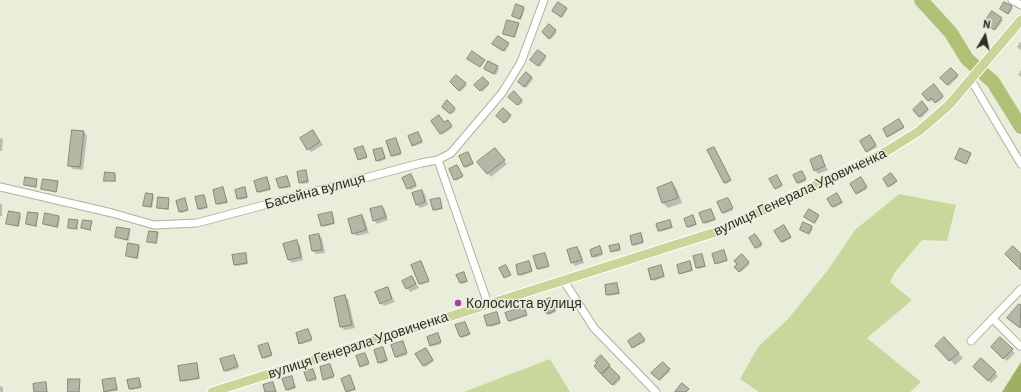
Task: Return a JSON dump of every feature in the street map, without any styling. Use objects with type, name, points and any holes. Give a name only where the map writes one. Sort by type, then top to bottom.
[{"type":"main road","name":"вулиця Генерала Удовиченка","points":[[212,392],[722,230],[887,151],[925,126],[949,105],[985,65],[1021,20]]},
{"type":"street","name":"Басейна вулиця","points":[[0,187],[112,213],[154,225],[197,223],[421,163],[438,160],[451,153],[502,93],[521,62],[544,0]]},
{"type":"street","points":[[1012,0],[1021,5]]},
{"type":"street","points":[[973,78],[1021,164]]},
{"type":"street","points":[[438,160],[488,304]]},
{"type":"street","points":[[564,281],[594,328],[656,392]]},
{"type":"street","points":[[971,342],[1021,289]]},
{"type":"street","points":[[993,319],[1020,346]]},
{"type":"green space","points":[[899,194],[956,205],[947,241],[922,240],[895,272],[890,282],[912,300],[867,338],[921,382],[910,392],[759,392],[740,379],[758,347],[787,320],[828,270],[855,230]]},
{"type":"green space","points":[[550,359],[570,392],[464,392]]},
{"type":"green space","points":[[1021,362],[1021,392],[1002,392]]},
{"type":"building","points":[[558,2],[567,8],[561,17],[552,11]]},
{"type":"building","points":[[1004,2],[1012,6],[1008,14],[1000,9]]},
{"type":"building","points":[[516,4],[524,7],[520,19],[512,16]]},
{"type":"building","points":[[992,11],[1002,18],[994,30],[984,23]]},
{"type":"building","points":[[507,20],[519,23],[514,37],[503,34]]},
{"type":"building","points":[[549,24],[556,30],[549,39],[542,32]]},
{"type":"building","points":[[498,36],[509,43],[503,51],[492,44]]},
{"type":"building","points":[[538,50],[546,56],[538,66],[530,60]]},
{"type":"building","points":[[472,51],[485,60],[480,67],[467,59]]},
{"type":"building","points":[[488,61],[498,66],[494,74],[484,69]]},
{"type":"building","points":[[951,68],[958,75],[947,85],[940,78]]},
{"type":"building","points":[[526,72],[532,77],[524,87],[518,82]]},
{"type":"building","points":[[456,75],[466,83],[459,91],[450,82]]},
{"type":"building","points":[[483,77],[489,83],[480,91],[474,85]]},
{"type":"building","points":[[934,84],[943,96],[935,103],[931,98],[928,101],[922,94]]},
{"type":"building","points":[[514,91],[522,100],[517,105],[508,97]]},
{"type":"building","points":[[447,100],[455,108],[450,114],[442,107]]},
{"type":"building","points":[[922,101],[928,109],[919,117],[913,110]]},
{"type":"building","points":[[503,108],[511,115],[504,123],[496,116]]},
{"type":"building","points":[[439,115],[444,122],[448,120],[452,126],[440,134],[431,121]]},
{"type":"building","points":[[899,119],[904,127],[887,137],[883,129]]},
{"type":"building","points":[[72,130],[84,131],[80,167],[68,166]]},
{"type":"building","points":[[313,130],[320,142],[307,150],[300,138]]},
{"type":"building","points":[[418,132],[422,141],[412,146],[408,136]]},
{"type":"building","points":[[870,135],[876,145],[866,152],[860,141]]},
{"type":"building","points":[[396,138],[401,153],[391,156],[386,141]]},
{"type":"building","points":[[363,146],[367,157],[358,160],[354,149]]},
{"type":"building","points":[[714,147],[731,180],[724,183],[707,150]]},
{"type":"building","points":[[382,148],[385,158],[376,161],[373,150]]},
{"type":"building","points":[[495,148],[505,160],[487,174],[477,162]]},
{"type":"building","points":[[960,148],[971,153],[966,164],[955,159]]},
{"type":"building","points":[[468,152],[473,163],[464,167],[459,156]]},
{"type":"building","points":[[821,155],[825,166],[814,171],[810,160]]},
{"type":"building","points":[[457,165],[463,176],[454,180],[449,169]]},
{"type":"building","points":[[306,170],[308,181],[299,183],[297,172]]},
{"type":"building","points":[[802,171],[806,179],[797,183],[793,175]]},
{"type":"building","points":[[105,172],[115,173],[115,181],[104,181]]},
{"type":"building","points":[[891,173],[897,181],[888,187],[883,179]]},
{"type":"building","points":[[411,174],[416,185],[407,189],[402,178]]},
{"type":"building","points":[[777,175],[782,185],[775,189],[769,179]]},
{"type":"building","points":[[287,176],[290,186],[279,188],[276,179]]},
{"type":"building","points":[[25,177],[37,179],[36,187],[24,185]]},
{"type":"building","points":[[267,177],[270,189],[257,192],[254,181]]},
{"type":"building","points":[[861,177],[867,187],[856,194],[850,184]]},
{"type":"building","points":[[43,179],[58,181],[56,192],[41,189]]},
{"type":"building","points":[[672,182],[678,198],[662,203],[657,188]]},
{"type":"building","points":[[223,187],[227,202],[216,204],[213,190]]},
{"type":"building","points":[[245,187],[247,197],[237,199],[235,190]]},
{"type":"building","points":[[422,190],[425,202],[416,205],[412,193]]},
{"type":"building","points":[[146,193],[153,194],[151,207],[143,206]]},
{"type":"building","points":[[837,193],[842,202],[832,207],[827,199]]},
{"type":"building","points":[[204,195],[207,207],[198,209],[195,197]]},
{"type":"building","points":[[158,197],[169,198],[168,209],[157,208]]},
{"type":"building","points":[[185,198],[188,210],[179,212],[176,201]]},
{"type":"building","points":[[440,198],[442,208],[433,210],[430,200]]},
{"type":"building","points":[[728,198],[733,208],[722,213],[717,202]]},
{"type":"building","points":[[382,206],[386,217],[373,221],[370,209]]},
{"type":"building","points":[[711,209],[715,219],[703,223],[699,213]]},
{"type":"building","points":[[809,209],[819,215],[814,223],[804,217]]},
{"type":"building","points":[[9,211],[20,213],[18,226],[6,224]]},
{"type":"building","points":[[28,212],[38,213],[36,226],[26,224]]},
{"type":"building","points":[[332,212],[334,223],[321,226],[318,215]]},
{"type":"building","points":[[45,213],[59,216],[57,227],[43,224]]},
{"type":"building","points":[[362,215],[366,230],[352,234],[348,219]]},
{"type":"building","points":[[693,215],[696,224],[687,227],[684,219]]},
{"type":"building","points":[[69,219],[78,220],[76,229],[68,228]]},
{"type":"building","points":[[83,220],[92,221],[90,230],[81,228]]},
{"type":"building","points":[[670,220],[672,227],[658,231],[656,224]]},
{"type":"building","points":[[803,222],[812,226],[809,234],[800,230]]},
{"type":"building","points":[[784,225],[791,237],[781,242],[774,231]]},
{"type":"building","points":[[117,227],[130,229],[127,240],[115,237]]},
{"type":"building","points":[[149,231],[158,232],[156,243],[147,242]]},
{"type":"building","points":[[641,233],[643,242],[632,245],[630,236]]},
{"type":"building","points":[[319,234],[322,250],[312,251],[309,236]]},
{"type":"building","points":[[755,234],[762,244],[755,248],[749,238]]},
{"type":"building","points":[[297,240],[301,257],[288,260],[283,244]]},
{"type":"building","points":[[128,243],[139,245],[137,258],[126,256]]},
{"type":"building","points":[[619,244],[620,249],[611,252],[609,246]]},
{"type":"building","points":[[600,246],[602,253],[592,257],[590,250]]},
{"type":"building","points":[[1013,246],[1021,254],[1021,270],[1005,254]]},
{"type":"building","points":[[577,247],[582,260],[571,263],[567,250]]},
{"type":"building","points":[[724,250],[727,260],[715,264],[712,254]]},
{"type":"building","points":[[246,253],[247,263],[234,265],[232,255]]},
{"type":"building","points":[[545,253],[549,266],[537,269],[533,256]]},
{"type":"building","points":[[702,254],[705,266],[696,268],[693,256]]},
{"type":"building","points":[[742,254],[749,262],[739,272],[734,267],[737,264],[734,261]]},
{"type":"building","points":[[421,261],[429,281],[419,284],[411,265]]},
{"type":"building","points":[[529,261],[532,271],[518,275],[516,265]]},
{"type":"building","points":[[690,261],[692,270],[679,274],[677,265]]},
{"type":"building","points":[[506,265],[511,275],[504,278],[499,268]]},
{"type":"building","points":[[661,265],[664,276],[651,280],[648,269]]},
{"type":"building","points":[[464,272],[467,281],[460,283],[456,275]]},
{"type":"building","points":[[412,276],[416,284],[406,289],[402,281]]},
{"type":"building","points":[[617,283],[619,293],[606,295],[605,285]]},
{"type":"building","points":[[388,287],[392,299],[380,304],[375,292]]},
{"type":"building","points":[[345,295],[352,325],[340,327],[334,298]]},
{"type":"building","points":[[550,298],[556,310],[547,314],[541,302]]},
{"type":"building","points":[[1019,304],[1021,305],[1020,328],[1007,318]]},
{"type":"building","points":[[524,307],[527,315],[508,321],[505,313]]},
{"type":"building","points":[[497,312],[500,323],[487,326],[484,316]]},
{"type":"building","points":[[465,322],[470,334],[460,337],[455,325]]},
{"type":"building","points":[[308,329],[312,339],[299,344],[296,333]]},
{"type":"building","points":[[438,333],[441,342],[430,346],[427,337]]},
{"type":"building","points":[[640,333],[645,340],[632,348],[628,341]]},
{"type":"building","points":[[944,337],[959,353],[949,361],[935,346]]},
{"type":"building","points":[[1000,337],[1013,349],[1003,359],[991,347]]},
{"type":"building","points":[[403,341],[407,353],[395,357],[391,345]]},
{"type":"building","points":[[268,343],[272,355],[262,358],[258,346]]},
{"type":"building","points":[[383,347],[387,360],[378,363],[374,350]]},
{"type":"building","points":[[426,348],[433,360],[423,366],[415,354]]},
{"type":"building","points":[[365,353],[369,363],[360,367],[356,356]]},
{"type":"building","points":[[234,355],[238,366],[224,371],[220,359]]},
{"type":"building","points":[[601,355],[610,365],[601,374],[594,366],[597,363],[595,361]]},
{"type":"building","points":[[981,358],[996,372],[988,381],[973,367]]},
{"type":"building","points":[[663,362],[670,369],[659,380],[651,373]]},
{"type":"building","points":[[197,363],[199,378],[180,381],[178,366]]},
{"type":"building","points":[[330,364],[334,376],[323,380],[320,367]]},
{"type":"building","points":[[610,367],[620,377],[612,385],[602,375]]},
{"type":"building","points":[[313,369],[316,378],[307,381],[304,372]]},
{"type":"building","points":[[350,375],[355,389],[346,392],[341,379]]},
{"type":"building","points":[[292,376],[295,387],[286,390],[282,379]]},
{"type":"building","points":[[115,378],[117,389],[104,392],[102,380]]},
{"type":"building","points":[[139,378],[141,387],[129,389],[127,380]]},
{"type":"building","points":[[68,379],[80,379],[79,392],[68,392]]},
{"type":"building","points":[[46,382],[47,392],[34,392],[33,384]]},
{"type":"building","points":[[273,382],[276,392],[265,392],[263,385]]},
{"type":"building","points":[[682,383],[689,389],[686,392],[675,392]]},
{"type":"waterway","points":[[921,0],[951,33],[967,59],[993,82],[1021,127]]},
{"type":"place","name":"Колосиста вулиця","points":[[458,303]]}]
